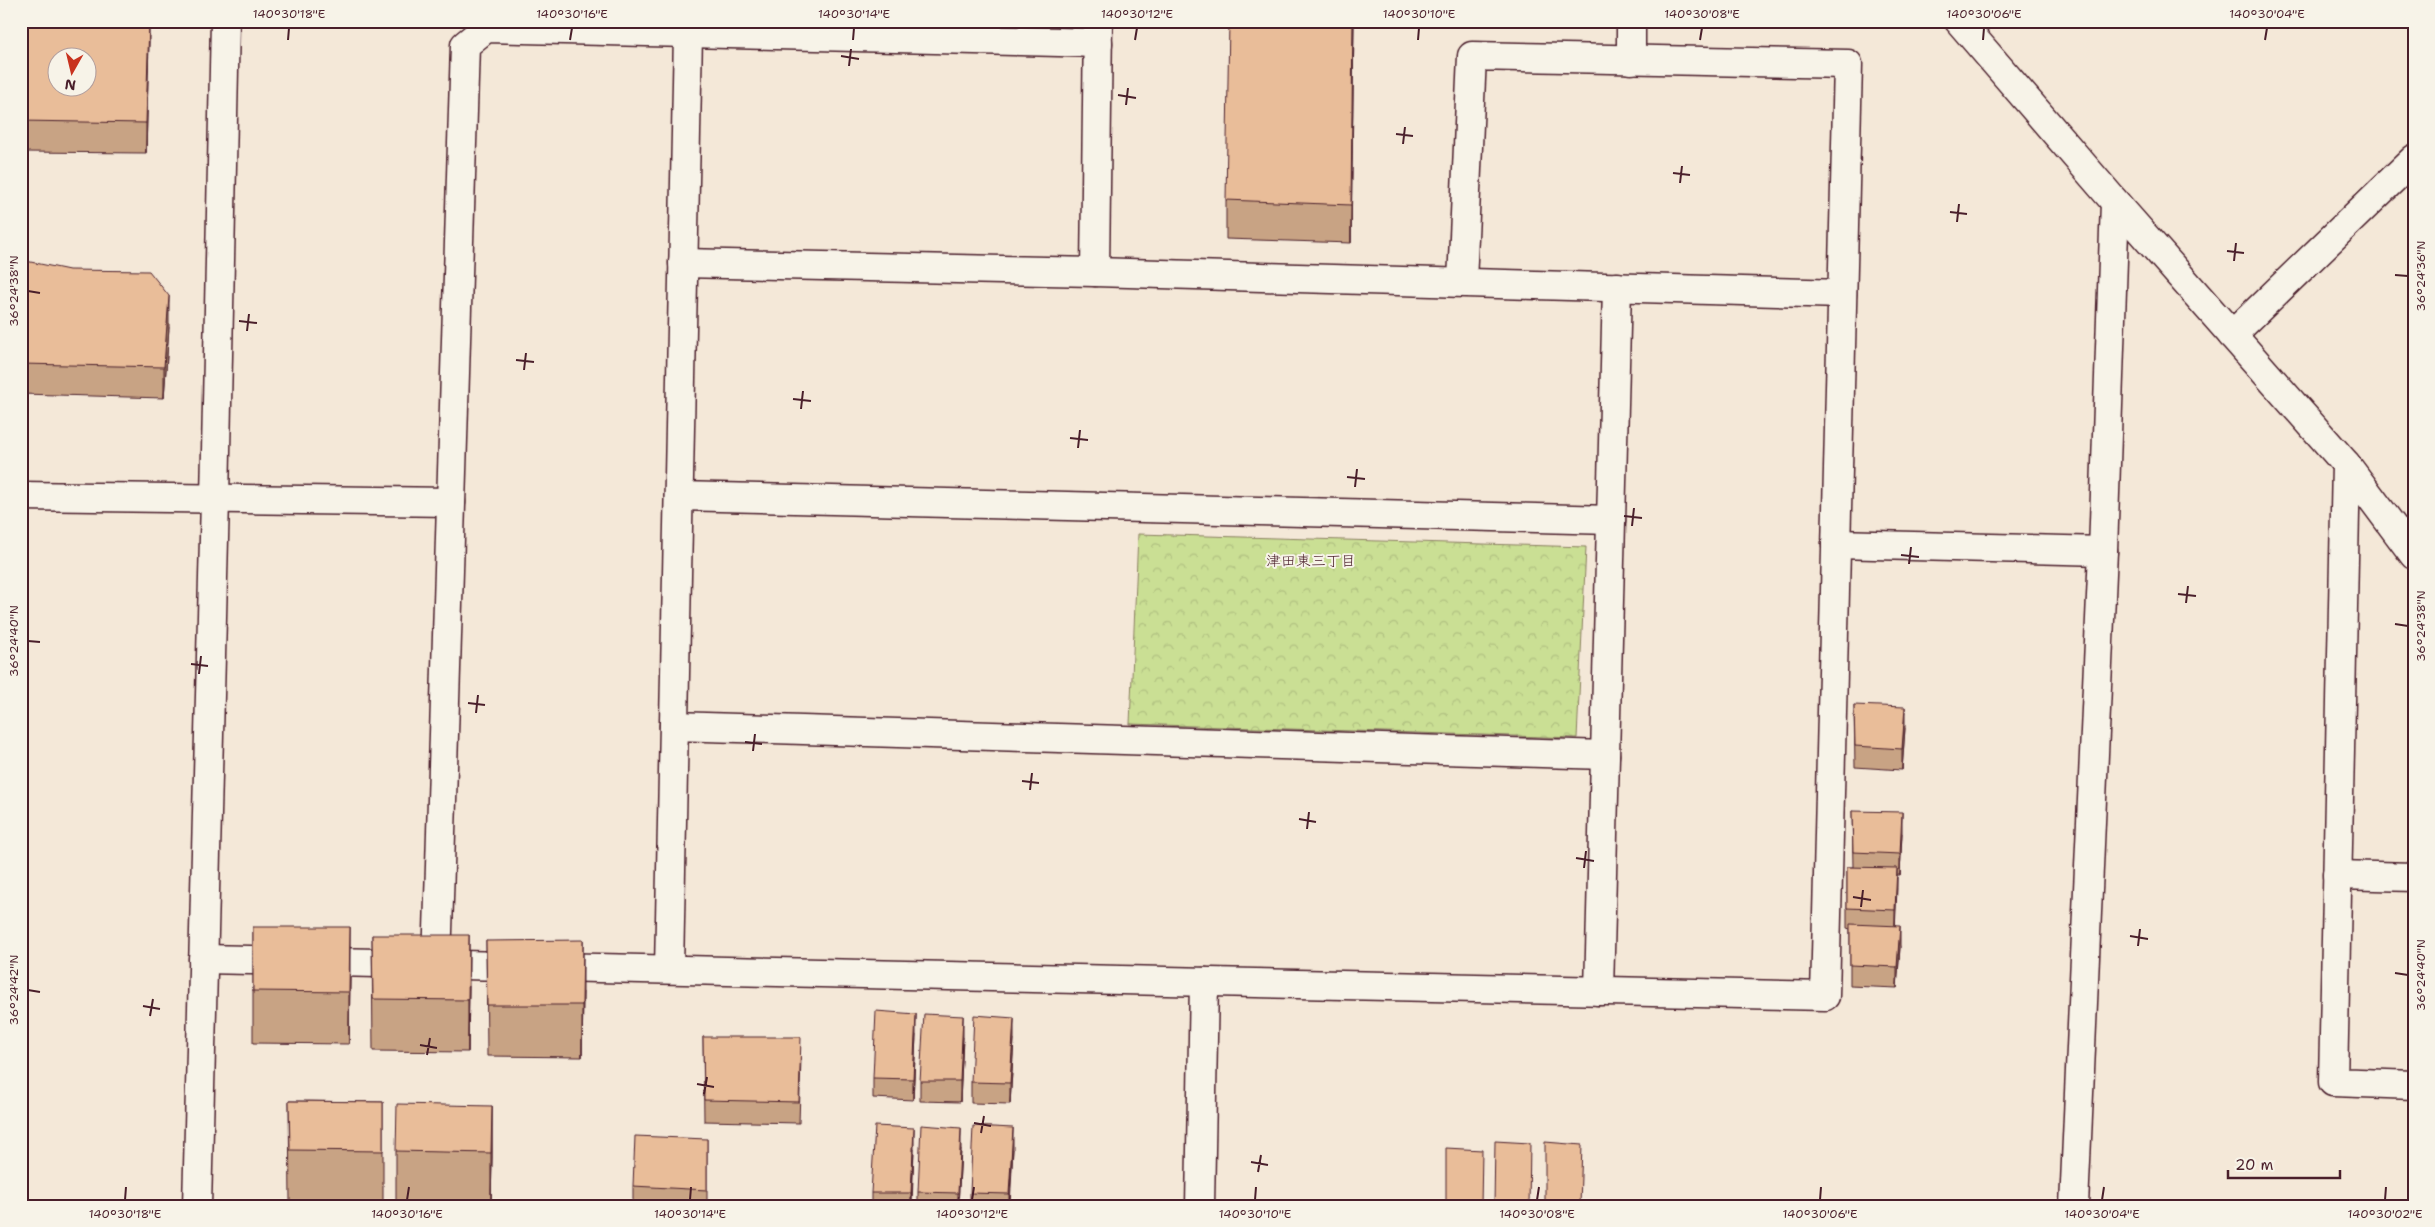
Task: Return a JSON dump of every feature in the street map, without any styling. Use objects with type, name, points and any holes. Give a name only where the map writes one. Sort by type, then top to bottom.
[{"type":"street","points":[[197,1206],[216,499],[225,21]]},
{"type":"street","points":[[1631,21],[1631,60]]},
{"type":"street","points":[[1959,21],[2115,202],[2346,464],[2414,555]]},
{"type":"street","points":[[437,964],[465,46],[486,28],[688,34],[1098,32],[1095,272]]},
{"type":"street","points":[[669,969],[688,34]]},
{"type":"street","points":[[203,958],[1824,996],[1848,64],[1472,56],[1462,282]]},
{"type":"street","points":[[2232,335],[2414,159]]},
{"type":"street","points":[[2074,1206],[2103,551],[2115,202]]},
{"type":"street","points":[[683,263],[1095,272],[1842,294]]},
{"type":"street","points":[[1598,991],[1617,287]]},
{"type":"street","points":[[2346,464],[2333,1082],[2414,1085]]},
{"type":"street","points":[[21,496],[452,502]]},
{"type":"street","points":[[679,496],[1611,520]]},
{"type":"street","points":[[1836,544],[2103,551]]},
{"type":"street","points":[[674,726],[1605,755]]},
{"type":"street","points":[[2337,875],[2414,877]]},
{"type":"street","points":[[1200,1206],[1204,982]]},
{"type":"green space","points":[[1138,534],[1586,547],[1577,738],[1130,724]]},
{"type":"building","points":[[21,21],[149,21],[146,123],[21,121]]},
{"type":"building","points":[[1229,21],[1353,21],[1351,205],[1226,200]]},
{"type":"building","points":[[21,260],[69,270],[149,271],[169,296],[164,367],[21,364]]},
{"type":"building","points":[[1854,705],[1905,707],[1902,749],[1855,746]]},
{"type":"building","points":[[1852,811],[1902,812],[1900,854],[1853,852]]},
{"type":"building","points":[[1847,867],[1897,868],[1895,910],[1847,908]]},
{"type":"building","points":[[1850,924],[1900,926],[1897,967],[1850,965]]},
{"type":"building","points":[[253,927],[350,927],[349,992],[253,991]]},
{"type":"building","points":[[372,935],[469,935],[468,1000],[373,999]]},
{"type":"building","points":[[583,940],[582,1005],[487,1005],[486,941]]},
{"type":"building","points":[[876,1011],[916,1014],[913,1079],[873,1078]]},
{"type":"building","points":[[924,1014],[963,1016],[960,1081],[920,1081]]},
{"type":"building","points":[[974,1015],[1014,1018],[1010,1083],[971,1082]]},
{"type":"building","points":[[703,1037],[801,1037],[799,1102],[704,1100]]},
{"type":"building","points":[[289,1101],[383,1102],[383,1151],[290,1150]]},
{"type":"building","points":[[397,1104],[492,1106],[491,1153],[396,1151]]},
{"type":"building","points":[[921,1125],[961,1128],[958,1193],[918,1192]]},
{"type":"building","points":[[875,1126],[914,1128],[911,1193],[871,1193]]},
{"type":"building","points":[[973,1126],[1013,1128],[1009,1194],[970,1193]]},
{"type":"building","points":[[635,1136],[707,1139],[707,1190],[633,1186]]},
{"type":"building","points":[[1495,1141],[1530,1143],[1529,1206],[1494,1206]]},
{"type":"building","points":[[1545,1142],[1582,1145],[1580,1206],[1545,1206]]},
{"type":"building","points":[[1446,1148],[1482,1150],[1481,1206],[1446,1206]]},
{"type":"district","name":"津田東三丁目","points":[[1311,561]]}]
